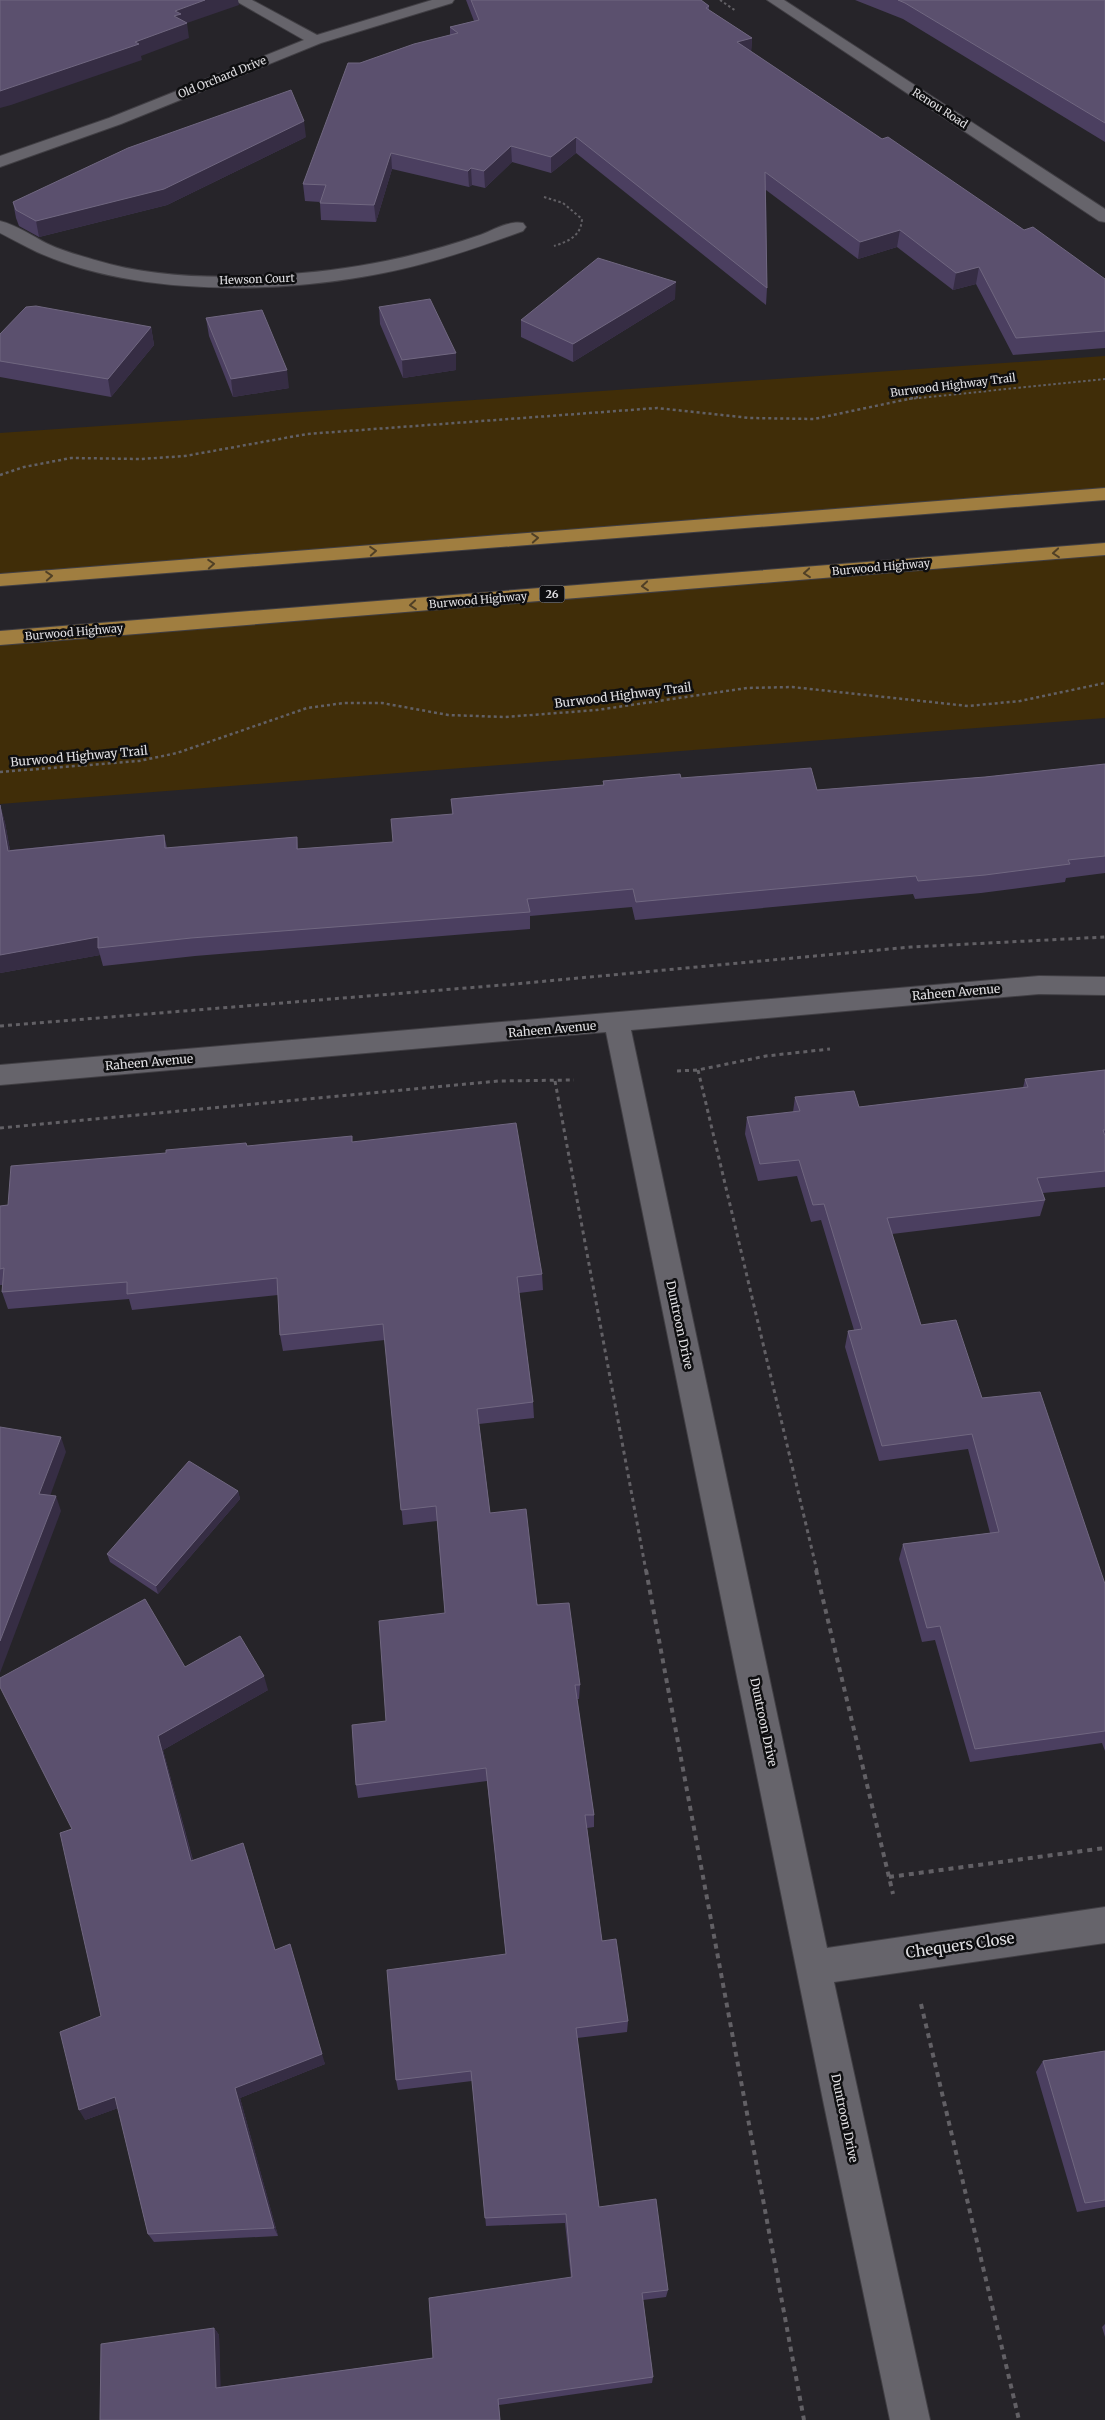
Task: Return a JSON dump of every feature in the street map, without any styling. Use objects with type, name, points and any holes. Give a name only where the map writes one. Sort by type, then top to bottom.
[{"type":"highway","points":[[0,580],[1105,494]]},
{"type":"highway","name":"Burwood Highway","points":[[0,638],[1105,549]]},
{"type":"street","points":[[241,0],[316,40]]},
{"type":"street","name":"Old Orchard Drive","points":[[0,162],[115,121],[316,40],[447,0]]},
{"type":"street","name":"Renou Road","points":[[774,0],[1105,216]]},
{"type":"street","name":"Hewson Court","points":[[0,226],[37,245],[101,267],[141,275],[183,279],[241,280],[355,272],[403,263],[455,250],[517,227]]},
{"type":"street","name":"Raheen Avenue","points":[[0,1075],[1030,986],[1105,986]]},
{"type":"street","name":"Duntroon Drive","points":[[617,1023],[910,2420]]},
{"type":"street","name":"Chequers Close","points":[[815,1967],[1105,1925]]},
{"type":"path","name":"Burwood Highway Trail","points":[[0,475],[33,465],[71,458],[141,459],[185,456],[307,434],[595,411],[656,408],[700,411],[750,418],[814,419],[912,398],[1105,379]]},
{"type":"path","name":"Burwood Highway Trail","points":[[0,772],[139,761],[177,753],[307,708],[344,703],[382,703],[448,715],[505,717],[597,710],[747,688],[792,687],[968,706],[995,706],[1022,702],[1105,682]]},
{"type":"path","points":[[0,1026],[580,978],[850,950],[1024,938],[1105,937]]},
{"type":"path","points":[[677,1071],[698,1070],[766,1056],[834,1049]]},
{"type":"path","points":[[698,1070],[893,1894]]},
{"type":"path","points":[[0,1128],[498,1081],[574,1080]]},
{"type":"path","points":[[555,1081],[804,2420]]},
{"type":"path","points":[[889,1877],[1105,1848]]},
{"type":"path","points":[[920,2001],[1019,2420]]},
{"type":"shaded area","points":[[1105,356],[1105,494],[0,580],[0,433]]},
{"type":"shaded area","points":[[1105,551],[1105,718],[0,804],[0,644]]},
{"type":"building","points":[[0,0],[205,0],[175,11],[181,14],[174,16],[187,23],[135,42],[139,44],[0,91]]},
{"type":"building","points":[[471,0],[701,0],[709,6],[706,8],[752,38],[737,42],[882,139],[888,137],[1024,230],[1033,227],[1105,279],[1105,331],[1016,338],[979,267],[956,273],[900,230],[860,242],[765,172],[767,288],[576,137],[551,157],[511,146],[484,171],[471,168],[468,171],[391,153],[374,205],[320,203],[326,185],[303,184],[348,63],[360,63],[414,44],[458,33],[450,27],[479,20]]},
{"type":"building","points":[[898,0],[1105,0],[1105,123],[905,3]]},
{"type":"building","points":[[291,90],[304,121],[164,189],[36,221],[16,210],[13,202],[128,148]]},
{"type":"building","points":[[598,258],[676,282],[573,344],[521,320]]},
{"type":"building","points":[[430,299],[456,353],[402,360],[379,307]]},
{"type":"building","points":[[36,306],[151,327],[108,379],[0,361],[0,334],[26,307]]},
{"type":"building","points":[[262,310],[287,370],[231,379],[206,318]]},
{"type":"building","points":[[1105,764],[1105,856],[1068,860],[1070,864],[918,881],[916,876],[636,902],[633,889],[527,899],[530,912],[191,938],[98,948],[98,937],[0,955],[0,805],[8,851],[164,835],[165,848],[297,837],[297,849],[393,842],[391,819],[453,814],[451,799],[604,785],[603,781],[680,774],[681,778],[811,768],[817,790],[985,777]]},
{"type":"building","points":[[1105,1070],[1105,1130],[1103,1130],[1105,1136],[1105,1171],[1037,1178],[1045,1200],[887,1218],[921,1325],[956,1320],[982,1398],[1040,1392],[1105,1584],[1105,1731],[975,1749],[940,1626],[927,1628],[903,1544],[999,1532],[972,1434],[882,1446],[848,1331],[862,1329],[824,1204],[813,1205],[799,1160],[760,1164],[747,1117],[800,1111],[795,1097],[854,1091],[859,1107],[1028,1087],[1025,1079]]},
{"type":"building","points":[[516,1123],[542,1274],[517,1277],[533,1402],[477,1409],[490,1513],[526,1509],[537,1605],[569,1603],[580,1685],[575,1685],[594,1815],[585,1815],[602,1941],[616,1939],[628,2021],[576,2028],[599,2207],[656,2199],[668,2290],[642,2293],[653,2377],[498,2399],[500,2420],[100,2420],[101,2344],[214,2328],[216,2388],[433,2358],[429,2298],[572,2277],[566,2214],[485,2218],[471,2071],[396,2080],[387,1970],[506,1954],[486,1768],[356,1785],[352,1725],[386,1721],[379,1621],[445,1613],[436,1506],[401,1510],[383,1324],[280,1335],[277,1278],[127,1294],[127,1282],[2,1292],[4,1268],[0,1269],[0,1206],[8,1205],[11,1166],[166,1153],[166,1150],[246,1143],[247,1146],[352,1136],[352,1142]]},
{"type":"building","points":[[0,1427],[61,1437],[39,1494],[56,1496],[0,1641]]},
{"type":"building","points":[[189,1461],[238,1491],[156,1586],[107,1554]]},
{"type":"building","points":[[145,1599],[185,1667],[240,1636],[264,1676],[158,1736],[191,1861],[243,1843],[275,1950],[290,1944],[322,2054],[235,2088],[274,2228],[148,2234],[115,2097],[79,2110],[60,2032],[101,2016],[60,1833],[72,1829],[0,1687],[0,1678]]},
{"type":"building","points":[[1105,2051],[1105,2200],[1085,2203],[1043,2061]]}]
